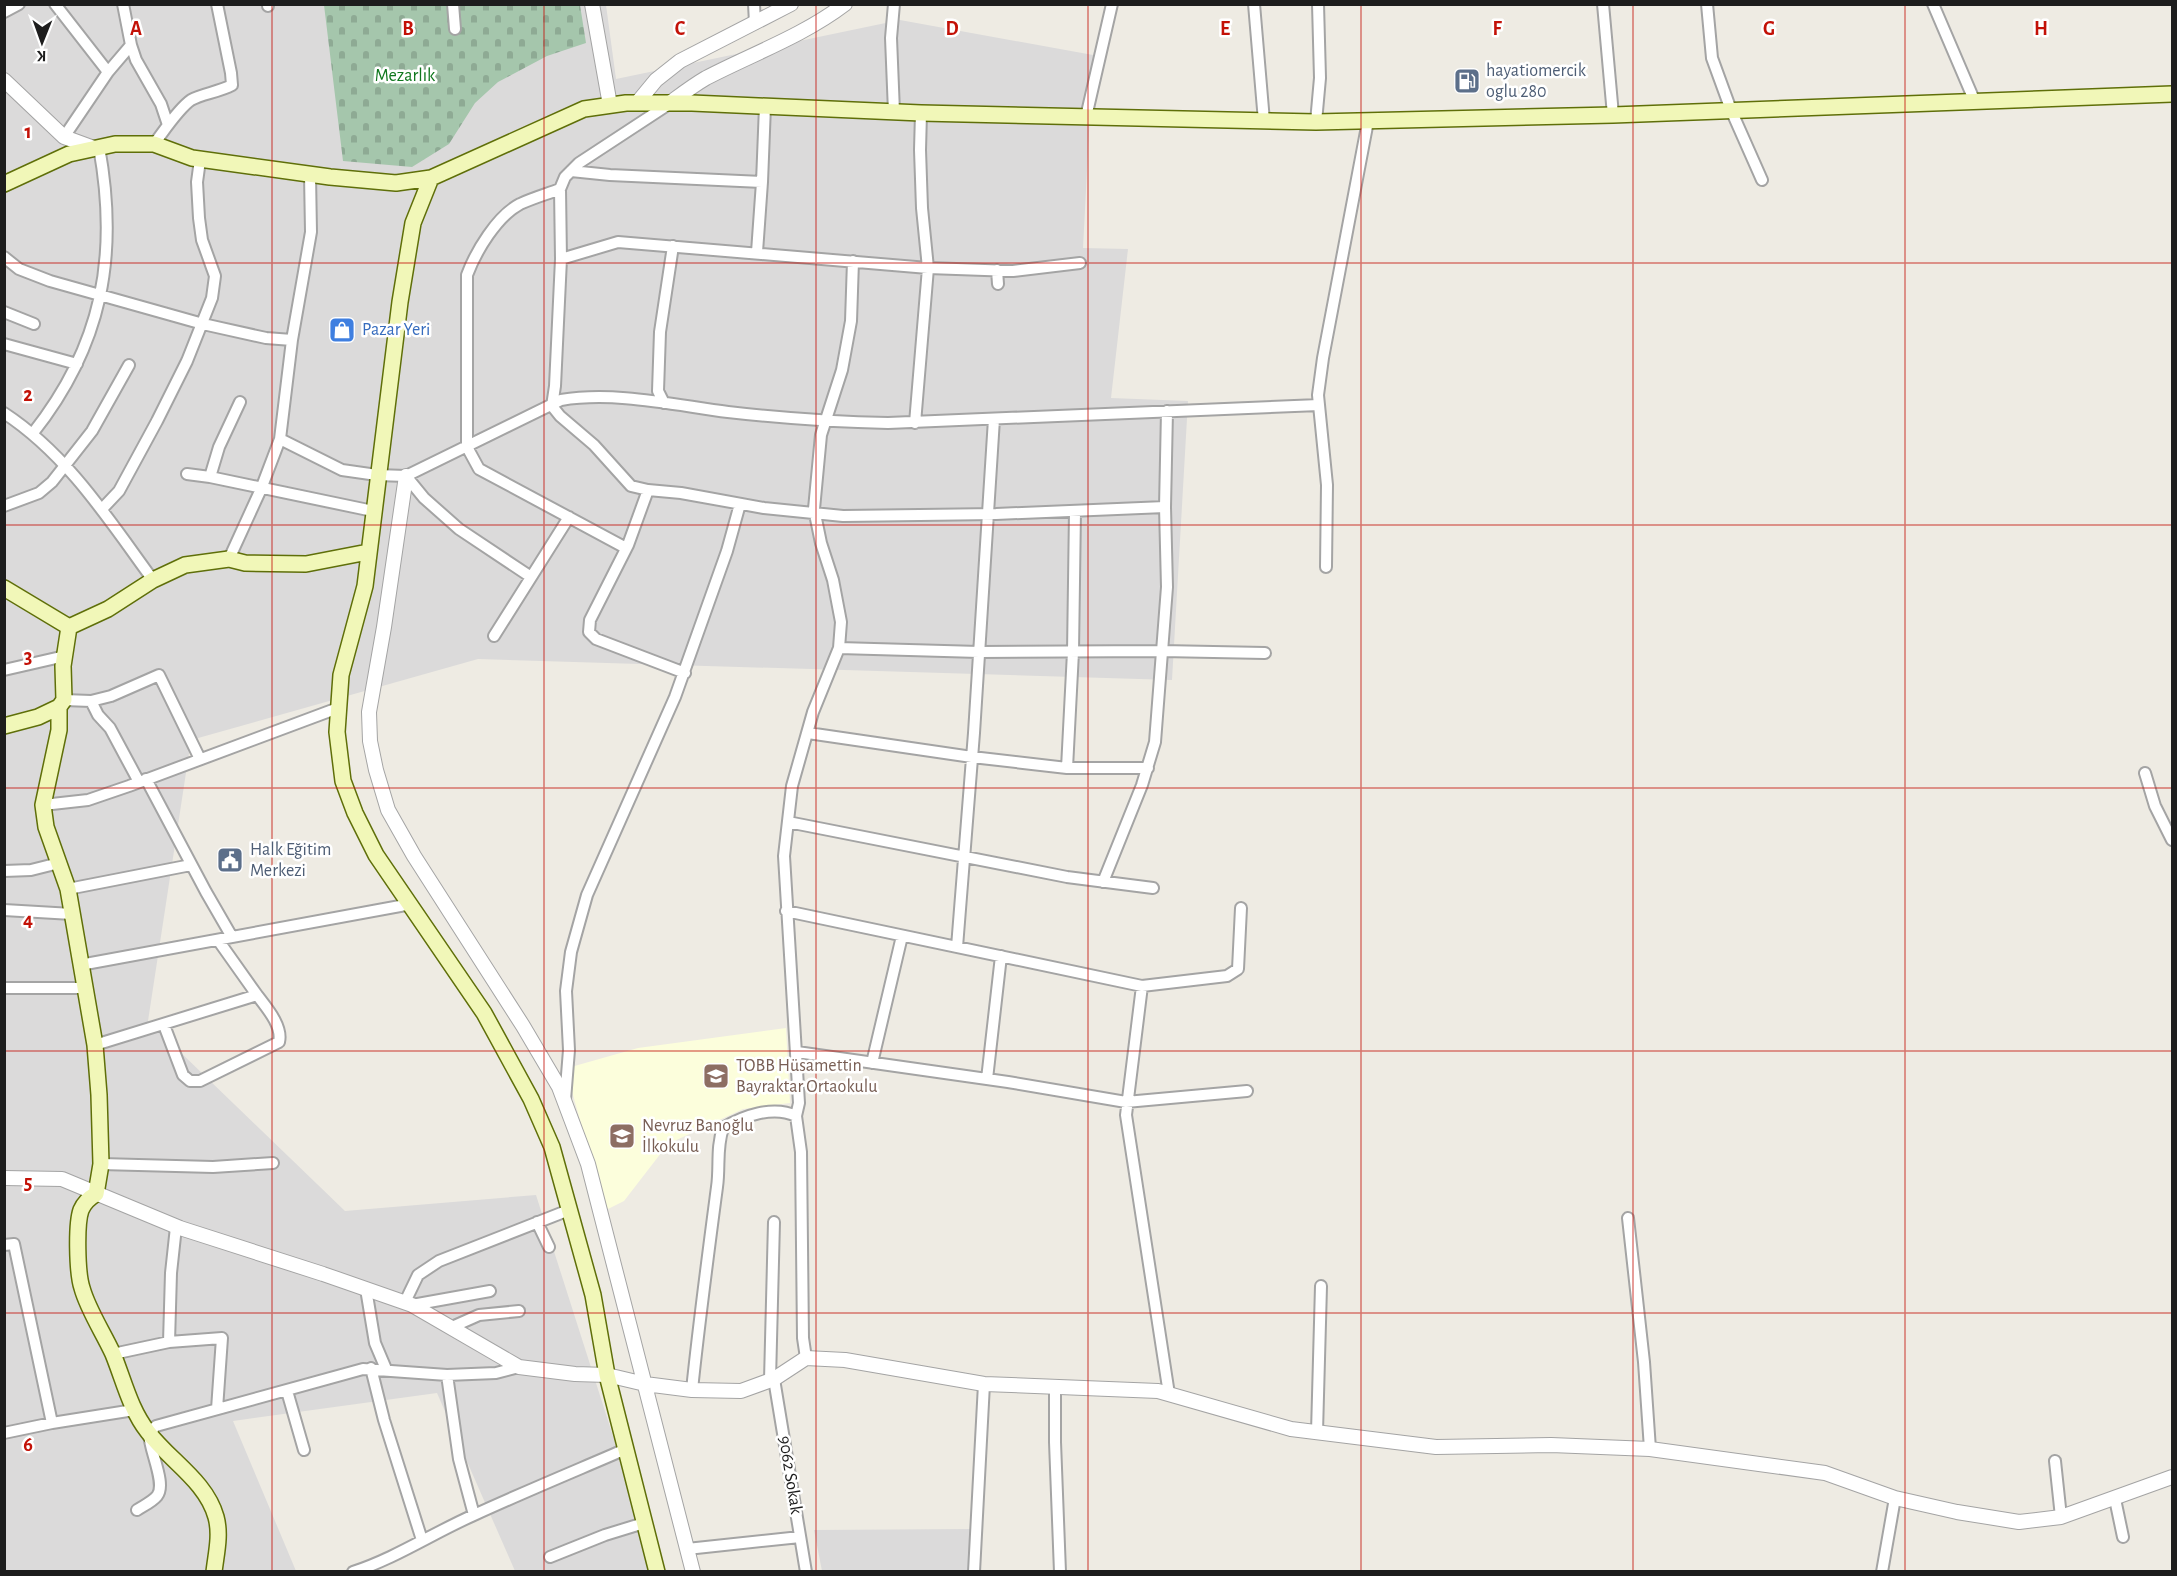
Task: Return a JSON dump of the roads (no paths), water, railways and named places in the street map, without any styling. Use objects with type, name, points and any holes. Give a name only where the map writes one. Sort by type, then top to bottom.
[{"type":"main road","points":[[4,184],[69,154],[115,144],[154,144],[200,160],[310,175],[396,183],[431,178],[584,109],[637,103],[671,102],[921,113],[1316,122],[1613,115],[2172,94]]},
{"type":"main road","points":[[431,178],[413,223],[400,302],[364,586],[341,675],[337,732],[343,781],[355,813],[376,855],[484,1013],[531,1099],[552,1147],[593,1295],[607,1375],[657,1572]]},
{"type":"main road","points":[[69,627],[108,609],[153,580],[185,565],[229,559],[245,563],[306,564],[368,552]]},
{"type":"main road","points":[[4,588],[69,627]]},
{"type":"main road","points":[[69,627],[58,730],[43,805],[46,827],[68,889],[95,1046],[99,1095],[101,1164],[96,1194],[88,1198],[81,1211],[78,1239],[81,1287],[113,1354],[134,1410],[149,1433],[192,1477],[206,1495],[216,1516],[219,1536],[214,1572]]},
{"type":"main road","points":[[4,726],[38,717],[61,703]]},
{"type":"street","points":[[4,12],[19,4]]},
{"type":"street","points":[[55,4],[108,72]]},
{"type":"street","points":[[123,4],[136,60],[146,80],[155,90],[168,125]]},
{"type":"street","points":[[154,144],[168,125],[192,100],[231,85],[231,73],[217,4]]},
{"type":"street","points":[[453,4],[455,29]]},
{"type":"street","points":[[592,4],[610,105]]},
{"type":"street","points":[[754,4],[755,23]]},
{"type":"street","points":[[637,103],[656,80],[680,61],[791,4]]},
{"type":"street","points":[[845,4],[831,15],[792,37],[704,80],[579,164],[565,177],[561,189],[561,259],[552,406],[560,416],[594,445],[631,486],[648,490],[843,516],[988,514],[1165,507]]},
{"type":"street","points":[[894,4],[891,38],[894,112]]},
{"type":"street","points":[[1086,117],[1112,4]]},
{"type":"street","points":[[1254,4],[1264,121]]},
{"type":"street","points":[[1316,122],[1320,78],[1318,4]]},
{"type":"street","points":[[1604,4],[1613,115]]},
{"type":"street","points":[[1707,4],[1712,58],[1731,110],[1762,180]]},
{"type":"street","points":[[1933,4],[1975,102]]},
{"type":"street","points":[[64,137],[108,72],[131,45]]},
{"type":"street","points":[[4,80],[64,137],[96,148],[107,211],[106,269],[101,294],[77,364],[54,406],[33,433]]},
{"type":"street","points":[[757,252],[765,106]]},
{"type":"street","points":[[915,423],[928,268],[922,208],[921,113]]},
{"type":"street","points":[[1326,567],[1327,485],[1318,394],[1368,121]]},
{"type":"street","points":[[102,509],[119,491],[182,371],[212,298],[215,276],[202,240],[199,218],[197,182],[200,160]]},
{"type":"street","points":[[571,171],[762,182]]},
{"type":"street","points":[[229,559],[261,489],[280,439],[292,340],[311,232],[310,175]]},
{"type":"street","points":[[561,189],[520,204],[505,215],[474,255],[467,275],[467,447],[480,469],[626,548]]},
{"type":"street","points":[[561,259],[618,242],[928,268],[1012,271],[1080,263]]},
{"type":"street","points":[[664,404],[658,391],[660,332],[673,246]]},
{"type":"street","points":[[4,257],[19,269],[50,281],[202,324],[266,338],[292,340]]},
{"type":"street","points":[[806,1358],[803,1338],[801,1152],[796,1116],[800,1103],[784,856],[792,786],[813,712],[839,648],[841,622],[833,580],[821,543],[815,513],[821,435],[842,370],[851,321],[853,261]]},
{"type":"street","points":[[996,270],[998,284]]},
{"type":"street","points":[[4,312],[34,324]]},
{"type":"street","points":[[4,344],[77,364]]},
{"type":"street","points":[[4,506],[39,493],[52,482],[92,431],[129,365]]},
{"type":"street","points":[[280,439],[342,470],[406,476],[561,400],[578,397],[628,399],[826,422],[915,423],[1319,405]]},
{"type":"street","points":[[210,477],[219,447],[240,402]]},
{"type":"street","points":[[1103,882],[1148,768],[1155,742],[1167,587],[1165,507],[1167,411]]},
{"type":"street","points":[[4,413],[33,433],[66,465],[102,509],[153,580]]},
{"type":"street","points":[[957,947],[994,418]]},
{"type":"street","points":[[187,474],[373,511]]},
{"type":"street","points":[[406,476],[424,498],[459,529],[531,578]]},
{"type":"street","points":[[406,476],[369,712],[370,741],[376,770],[388,810],[414,856],[560,1087],[588,1164],[693,1572]]},
{"type":"street","points":[[648,490],[626,548],[590,620],[589,632],[596,639],[685,673]]},
{"type":"street","points":[[565,1100],[569,1050],[566,991],[574,941],[587,895],[636,790],[685,673],[727,551],[740,504]]},
{"type":"street","points":[[1067,768],[1073,651],[1075,511]]},
{"type":"street","points":[[494,636],[569,517]]},
{"type":"street","points":[[839,648],[979,652],[1265,653]]},
{"type":"street","points":[[4,670],[65,656]]},
{"type":"street","points":[[61,703],[91,701],[111,696],[159,675],[200,759]]},
{"type":"street","points":[[91,701],[98,715],[110,728],[143,780],[232,937]]},
{"type":"street","points":[[43,805],[88,800],[338,708]]},
{"type":"street","points":[[808,732],[972,757],[1067,768],[1148,768]]},
{"type":"street","points":[[2145,773],[2155,806],[2172,840]]},
{"type":"street","points":[[788,822],[1067,877],[1153,888]]},
{"type":"street","points":[[4,871],[31,870],[59,863]]},
{"type":"street","points":[[68,889],[191,865]]},
{"type":"street","points":[[80,965],[411,904]]},
{"type":"street","points":[[786,911],[1142,986],[1227,976],[1238,969],[1240,908]]},
{"type":"street","points":[[4,910],[72,914]]},
{"type":"street","points":[[872,1063],[902,936]]},
{"type":"street","points":[[164,1025],[183,1075],[190,1081],[200,1081],[279,1042],[280,1035],[273,1020],[218,940]]},
{"type":"street","points":[[987,1079],[1000,956]]},
{"type":"street","points":[[1142,986],[1126,1115],[1169,1394]]},
{"type":"street","points":[[4,988],[85,988]]},
{"type":"street","points":[[95,1046],[257,995]]},
{"type":"street","points":[[797,1052],[987,1079],[1126,1102],[1247,1091]]},
{"type":"street","points":[[692,1390],[705,1268],[718,1183],[718,1142],[723,1128],[743,1117],[754,1115],[790,1113],[796,1116]]},
{"type":"street","points":[[101,1164],[213,1167],[273,1163]]},
{"type":"street","points":[[4,1178],[62,1179],[176,1227],[408,1304],[519,1367]]},
{"type":"street","points":[[408,1304],[418,1275],[439,1261],[569,1210]]},
{"type":"street","points":[[1628,1218],[1644,1362],[1650,1449]]},
{"type":"street","points":[[537,1222],[549,1247]]},
{"type":"street","name":"9062 Sokak","points":[[774,1222],[772,1380],[806,1572]]},
{"type":"street","points":[[169,1342],[171,1273],[176,1227]]},
{"type":"street","points":[[4,1245],[14,1244],[52,1423]]},
{"type":"street","points":[[1317,1432],[1322,1286]]},
{"type":"street","points":[[366,1289],[375,1343],[386,1370]]},
{"type":"street","points":[[408,1304],[490,1292]]},
{"type":"street","points":[[452,1328],[479,1315],[519,1311]]},
{"type":"street","points":[[113,1354],[169,1342],[222,1338],[217,1408]]},
{"type":"street","points":[[137,1510],[157,1496],[161,1484],[149,1444],[149,1433],[156,1426],[341,1374],[371,1368],[447,1375],[496,1373],[519,1367],[575,1374],[607,1375],[645,1384],[692,1390],[741,1391],[772,1380],[806,1358],[845,1360],[984,1384],[1158,1391],[1291,1429],[1436,1447],[1551,1445],[1650,1449],[1825,1473],[1895,1498],[1957,1512],[2019,1522],[2061,1517],[2172,1477]]},
{"type":"street","points":[[371,1368],[384,1420],[422,1540]]},
{"type":"street","points":[[447,1375],[459,1459],[474,1515]]},
{"type":"street","points":[[974,1572],[984,1384]]},
{"type":"street","points":[[1055,1387],[1060,1572]]},
{"type":"street","points":[[287,1391],[304,1450]]},
{"type":"street","points":[[4,1433],[134,1410]]},
{"type":"street","points":[[353,1572],[381,1563],[474,1515],[626,1449]]},
{"type":"street","points":[[2055,1461],[2061,1517]]},
{"type":"street","points":[[1882,1572],[1895,1498]]},
{"type":"street","points":[[2115,1499],[2122,1537]]},
{"type":"street","points":[[550,1557],[605,1535],[644,1523]]},
{"type":"street","points":[[687,1549],[800,1537]]},
{"type":"place","name":"hayatiomercik oglu 280","points":[[1467,81]]},
{"type":"place","name":"Pazar Yeri","points":[[342,330]]},
{"type":"place","name":"Halk Eğitim Merkezi","points":[[230,860]]},
{"type":"place","name":"TOBB Hüsamettin Bayraktar Ortaokulu","points":[[716,1076]]},
{"type":"place","name":"Nevruz Banoğlu İlkokulu","points":[[622,1136]]},
{"type":"park label","name":"Mezarlık","points":[[405,76]]}]
